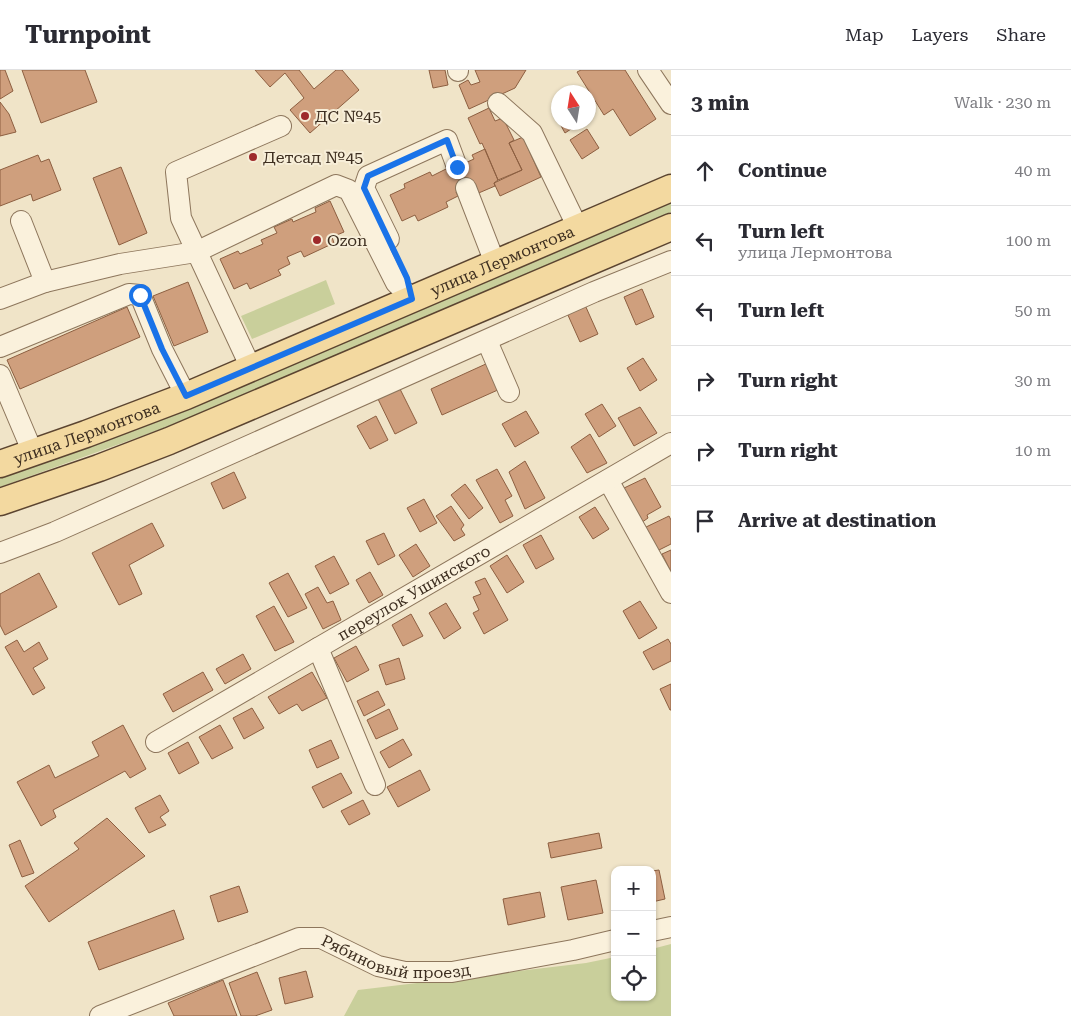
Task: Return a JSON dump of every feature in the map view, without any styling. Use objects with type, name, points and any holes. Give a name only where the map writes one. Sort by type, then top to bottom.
[{"type":"main road","name":"улица Лермонтова","points":[[0,464],[186,396],[671,188]]},
{"type":"main road","points":[[0,502],[99,468],[169,441],[671,227]]},
{"type":"street","points":[[648,70],[671,104]]},
{"type":"street","points":[[662,70],[671,83]]},
{"type":"street","points":[[498,103],[532,132],[578,228]]},
{"type":"street","points":[[251,368],[181,218],[176,172],[281,126]]},
{"type":"street","points":[[412,299],[407,278],[364,188],[368,176],[447,140],[457,167]]},
{"type":"street","points":[[0,299],[45,282],[120,264],[196,252],[336,185],[349,190],[396,282],[412,299]]},
{"type":"street","points":[[466,188],[495,263]]},
{"type":"street","points":[[21,222],[45,282]]},
{"type":"street","points":[[0,553],[64,528],[594,292],[671,261]]},
{"type":"street","points":[[0,347],[129,294],[140,295],[162,349],[186,396]]},
{"type":"street","points":[[487,341],[509,392]]},
{"type":"street","points":[[0,375],[33,453]]},
{"type":"street","name":"переулок Ушинского","points":[[156,742],[671,443]]},
{"type":"street","points":[[608,480],[671,593]]},
{"type":"street","points":[[318,648],[375,785]]},
{"type":"street","points":[[656,930],[671,927]]},
{"type":"street","name":"Рябиновый проезд","points":[[100,1016],[299,938],[321,938],[378,966],[406,972],[452,972],[573,950],[611,941]]},
{"type":"green space","points":[[671,202],[671,212],[164,428],[0,487],[0,478],[91,447],[253,382]]},
{"type":"green space","points":[[326,280],[335,304],[252,339],[241,316]]},
{"type":"green space","points":[[671,944],[671,1016],[344,1016],[358,990],[586,963],[611,958],[611,1001],[656,1001],[656,948]]},
{"type":"building","points":[[0,70],[5,70],[13,91],[0,99]]},
{"type":"building","points":[[22,70],[85,70],[97,102],[41,123]]},
{"type":"building","points":[[255,70],[299,70],[314,89],[336,70],[342,70],[359,90],[310,133],[290,110],[304,98],[285,73],[270,87]]},
{"type":"building","points":[[429,70],[445,70],[448,85],[433,88]]},
{"type":"building","points":[[475,70],[526,70],[515,88],[469,109],[459,85],[468,80],[471,85],[480,82]]},
{"type":"building","points":[[581,70],[625,70],[656,119],[630,136],[613,109],[604,115],[596,102],[596,85],[585,85],[577,72]]},
{"type":"building","points":[[0,102],[9,114],[16,132],[0,136]]},
{"type":"building","points":[[489,108],[495,121],[503,118],[514,140],[509,143],[522,170],[498,180],[482,143],[480,144],[468,118]]},
{"type":"building","points":[[588,130],[599,148],[582,159],[570,140]]},
{"type":"building","points":[[523,137],[541,177],[500,196],[494,183],[522,170],[509,143]]},
{"type":"building","points":[[485,149],[498,180],[494,183],[495,186],[474,195],[470,186],[456,192],[458,196],[446,202],[448,207],[418,221],[415,215],[402,221],[390,195],[405,188],[404,184],[430,172],[432,176],[474,159],[472,155]]},
{"type":"building","points":[[38,155],[41,162],[49,159],[61,190],[33,201],[31,194],[0,206],[0,170]]},
{"type":"building","points":[[121,167],[147,233],[119,245],[93,178]]},
{"type":"building","points":[[330,201],[344,232],[332,237],[334,243],[304,257],[301,251],[287,257],[290,264],[278,270],[281,275],[250,289],[247,283],[234,289],[220,259],[238,251],[240,254],[263,244],[261,240],[277,233],[274,227],[292,219],[293,222],[316,212],[315,208]]},
{"type":"building","points":[[188,282],[208,332],[174,346],[153,296]]},
{"type":"building","points":[[642,289],[654,317],[636,325],[624,297]]},
{"type":"building","points":[[585,305],[598,334],[580,342],[567,313]]},
{"type":"building","points":[[127,307],[140,337],[20,389],[7,360]]},
{"type":"building","points":[[643,358],[657,380],[640,391],[627,368]]},
{"type":"building","points":[[488,363],[500,389],[442,415],[431,389]]},
{"type":"building","points":[[400,389],[417,423],[395,434],[378,399]]},
{"type":"building","points":[[602,404],[616,426],[599,437],[585,414]]},
{"type":"building","points":[[640,407],[657,433],[634,446],[618,418]]},
{"type":"building","points":[[526,411],[539,433],[515,447],[502,424]]},
{"type":"building","points":[[376,416],[388,440],[370,449],[357,426]]},
{"type":"building","points":[[590,434],[607,463],[587,473],[571,447]]},
{"type":"building","points":[[525,461],[545,498],[525,509],[509,472]]},
{"type":"building","points":[[497,469],[512,496],[505,500],[513,516],[500,523],[476,480]]},
{"type":"building","points":[[234,472],[246,498],[223,509],[211,483]]},
{"type":"building","points":[[645,478],[661,507],[647,515],[648,518],[641,523],[622,489]]},
{"type":"building","points":[[465,484],[483,508],[469,519],[451,495]]},
{"type":"building","points":[[424,499],[437,523],[420,532],[407,508]]},
{"type":"building","points":[[451,506],[464,525],[461,529],[465,535],[454,541],[436,516]]},
{"type":"building","points":[[595,507],[609,529],[593,539],[579,517]]},
{"type":"building","points":[[669,516],[671,520],[671,544],[657,551],[644,528]]},
{"type":"building","points":[[152,523],[164,546],[129,565],[142,594],[119,605],[92,553]]},
{"type":"building","points":[[384,533],[395,556],[378,565],[366,541]]},
{"type":"building","points":[[541,535],[554,559],[536,569],[523,545]]},
{"type":"building","points":[[416,544],[430,566],[413,577],[399,555]]},
{"type":"building","points":[[671,550],[671,572],[662,554]]},
{"type":"building","points":[[507,555],[524,582],[507,593],[490,566]]},
{"type":"building","points":[[334,556],[349,584],[330,594],[315,566]]},
{"type":"building","points":[[370,572],[383,595],[369,603],[356,580]]},
{"type":"building","points":[[39,573],[57,607],[5,635],[0,625],[0,594]]},
{"type":"building","points":[[288,573],[307,608],[288,617],[269,583]]},
{"type":"building","points":[[485,578],[508,620],[484,634],[473,613],[479,610],[473,597],[481,594],[475,582]]},
{"type":"building","points":[[318,587],[327,603],[333,601],[341,620],[323,629],[305,594]]},
{"type":"building","points":[[640,601],[657,628],[639,639],[623,611]]},
{"type":"building","points":[[446,603],[461,628],[444,639],[429,613]]},
{"type":"building","points":[[274,606],[294,642],[275,651],[256,616]]},
{"type":"building","points":[[411,614],[423,636],[403,646],[392,625]]},
{"type":"building","points":[[668,639],[671,644],[671,661],[653,670],[643,652]]},
{"type":"building","points":[[17,640],[24,652],[39,642],[48,659],[33,668],[45,688],[33,695],[5,647]]},
{"type":"building","points":[[356,646],[369,670],[347,682],[334,658]]},
{"type":"building","points":[[243,654],[251,669],[225,684],[216,669]]},
{"type":"building","points":[[399,658],[405,679],[386,685],[379,665]]},
{"type":"building","points":[[203,672],[213,690],[173,712],[163,694]]},
{"type":"building","points":[[312,672],[327,698],[302,711],[297,704],[279,714],[268,697]]},
{"type":"building","points":[[671,684],[671,710],[670,710],[660,689]]},
{"type":"building","points":[[378,691],[385,705],[364,716],[357,701]]},
{"type":"building","points":[[252,708],[264,728],[244,739],[233,718]]},
{"type":"building","points":[[389,709],[398,729],[376,739],[367,720]]},
{"type":"building","points":[[123,725],[146,769],[130,778],[125,771],[53,810],[56,817],[41,826],[17,782],[49,765],[55,778],[99,756],[92,742]]},
{"type":"building","points":[[220,725],[233,748],[212,759],[199,737]]},
{"type":"building","points":[[403,739],[412,755],[389,768],[380,752]]},
{"type":"building","points":[[331,740],[339,758],[317,768],[309,750]]},
{"type":"building","points":[[188,742],[199,763],[179,774],[168,753]]},
{"type":"building","points":[[420,770],[430,790],[398,807],[387,787]]},
{"type":"building","points":[[341,773],[352,793],[323,808],[312,787]]},
{"type":"building","points":[[160,795],[169,811],[160,817],[166,825],[149,833],[135,808]]},
{"type":"building","points":[[363,800],[370,814],[349,825],[341,811]]},
{"type":"building","points":[[107,818],[145,856],[49,922],[25,886],[79,849],[74,843]]},
{"type":"building","points":[[599,833],[602,848],[551,858],[548,843]]},
{"type":"building","points":[[20,840],[34,873],[22,877],[9,845]]},
{"type":"building","points":[[656,870],[659,870],[665,899],[656,901]]},
{"type":"building","points":[[596,880],[603,913],[568,920],[561,887]]},
{"type":"building","points":[[239,886],[248,912],[218,922],[210,896]]},
{"type":"building","points":[[540,892],[545,917],[508,925],[503,899]]},
{"type":"building","points":[[174,910],[184,939],[99,970],[88,942]]},
{"type":"building","points":[[306,971],[313,997],[285,1004],[279,978]]},
{"type":"building","points":[[257,972],[272,1010],[255,1016],[241,1016],[229,983]]},
{"type":"building","points":[[223,980],[237,1016],[174,1016],[168,1003]]},
{"type":"place","name":"ДС №45","points":[[305,116]]},
{"type":"place","name":"Детсад №45","points":[[253,157]]},
{"type":"place","name":"Ozon","points":[[317,240]]},
{"type":"route","points":[[140,295],[162,349],[186,396],[412,299],[407,278],[364,188],[368,176],[447,140],[457,167]]}]
